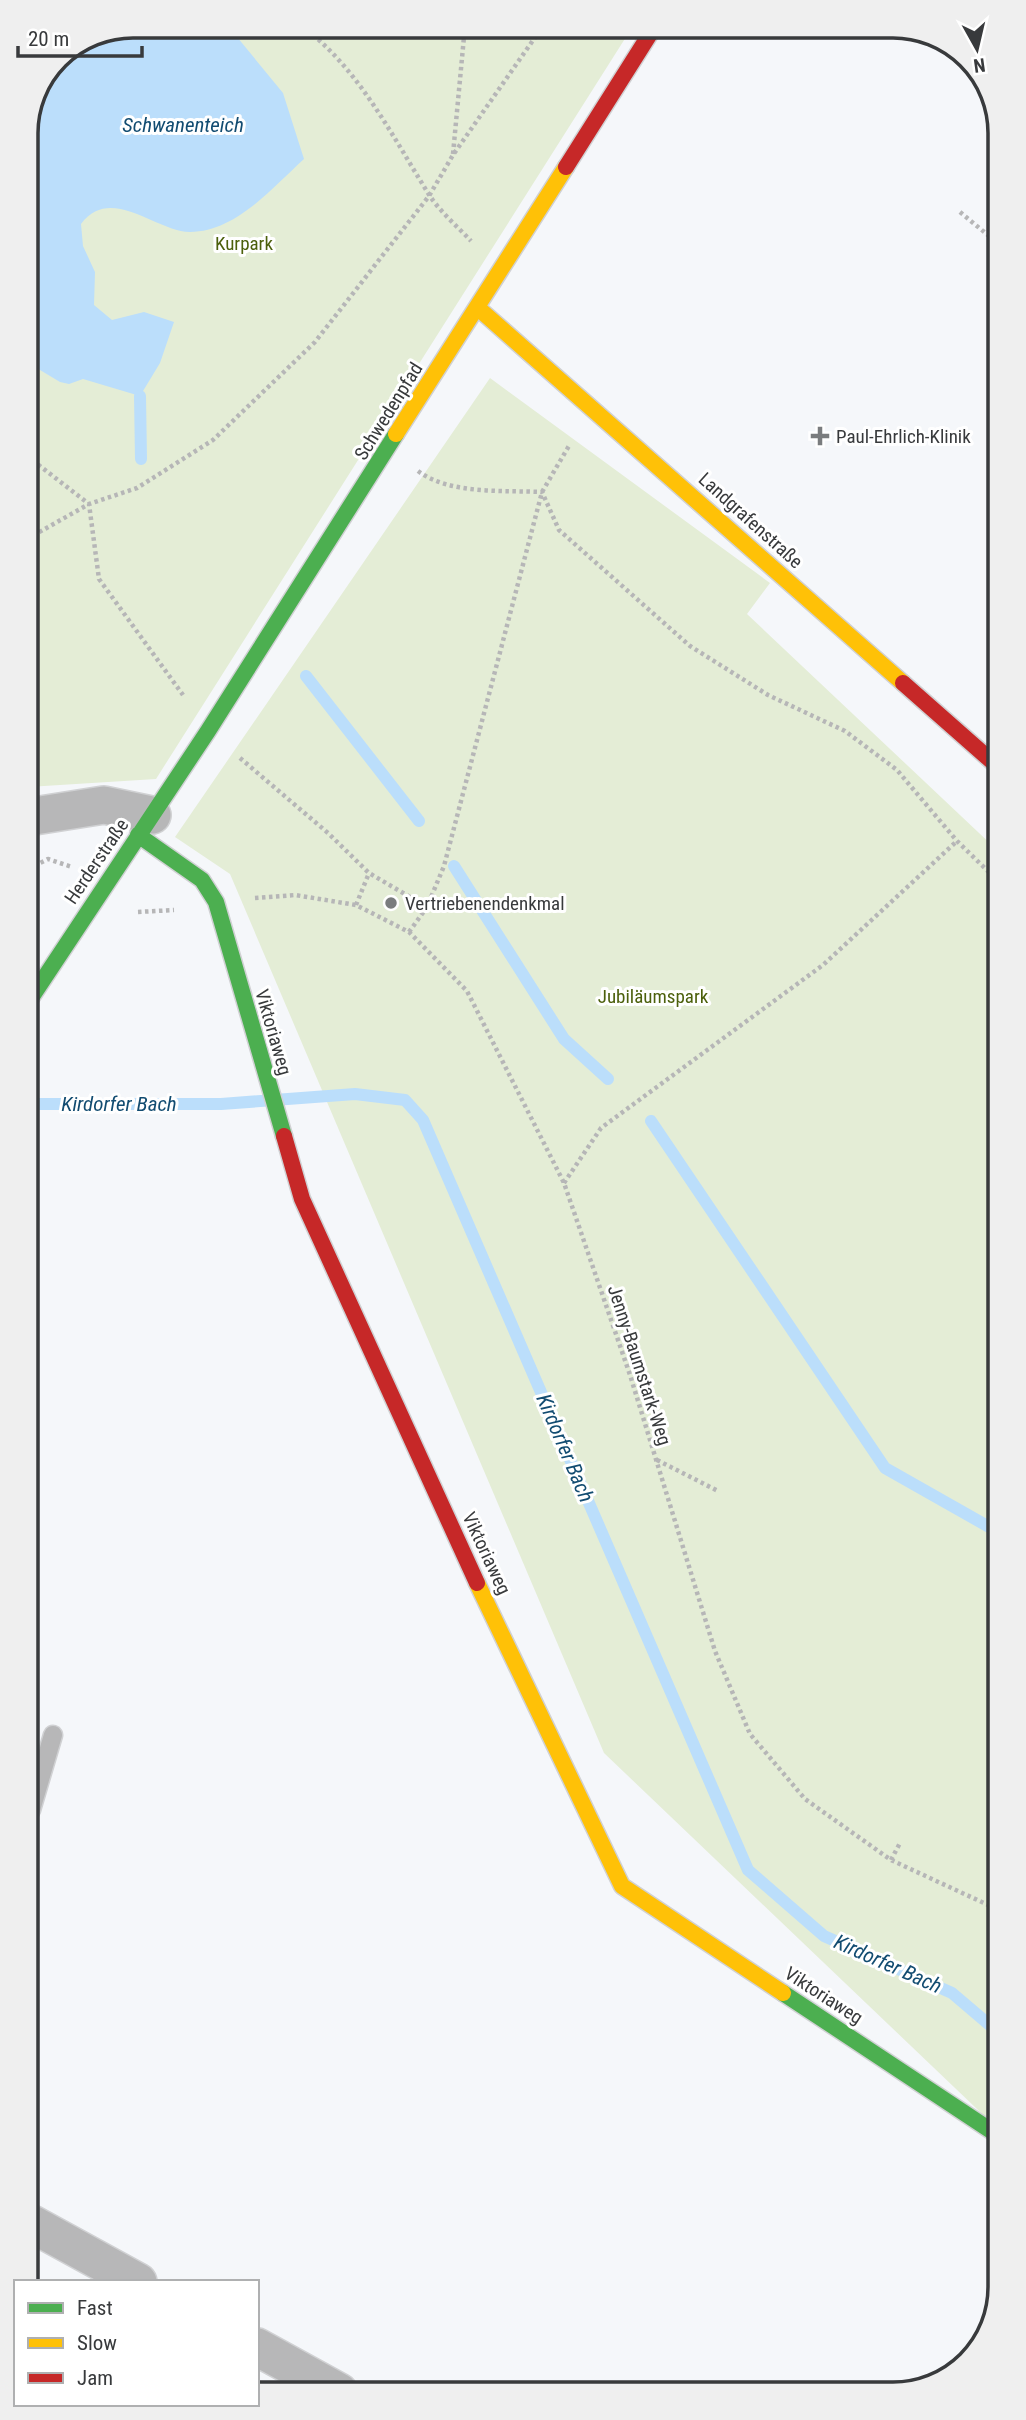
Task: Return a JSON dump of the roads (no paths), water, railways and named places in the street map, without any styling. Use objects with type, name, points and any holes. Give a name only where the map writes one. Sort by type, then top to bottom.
[{"type":"street","name":"Schwedenpfad","points":[[145,825],[389,449],[647,39]]},
{"type":"street","name":"Landgrafenstraße","points":[[478,308],[988,758]]},
{"type":"street","points":[[39,815],[104,805],[145,825]]},
{"type":"street","name":"Viktoriaweg","points":[[145,825],[202,880],[216,902],[302,1199],[463,1551],[622,1886],[988,2129]]},
{"type":"street","name":"Herderstraße","points":[[39,986],[145,825]]},
{"type":"street","points":[[38,2227],[134,2280]]},
{"type":"street","points":[[259,2348],[319,2381]]},
{"type":"lane","points":[[38,1785],[53,1735]]},
{"type":"water","name":"Schwanenteich","points":[[133,38],[238,38],[283,93],[304,159],[253,206],[223,225],[207,230],[177,230],[120,209],[106,208],[93,213],[81,224],[83,246],[95,272],[94,305],[112,320],[144,312],[174,322],[160,363],[140,396],[83,379],[69,384],[60,382],[40,370],[39,127],[48,91],[71,62],[86,51],[103,44]]},
{"type":"waterway","name":"Kirdorfer Bach","points":[[140,396],[141,459]]},
{"type":"waterway","name":"Kirdorfer Bach","points":[[306,676],[419,821]]},
{"type":"waterway","name":"Kirdorfer Bach","points":[[454,866],[564,1039],[608,1079]]},
{"type":"waterway","name":"Kirdorfer Bach","points":[[39,1104],[221,1104],[355,1094],[405,1100],[423,1120],[748,1870],[824,1936],[952,1993],[988,2024]]},
{"type":"waterway","name":"Kirdorfer Bach","points":[[651,1121],[885,1468],[988,1526]]},
{"type":"place","name":"Paul-Ehrlich-Klinik","points":[[820,436]]},
{"type":"place","name":"Vertriebenendenkmal","points":[[391,903]]},
{"type":"park label","name":"Kurpark","points":[[244,243]]},
{"type":"park label","name":"Jubiläumspark","points":[[653,996]]}]
